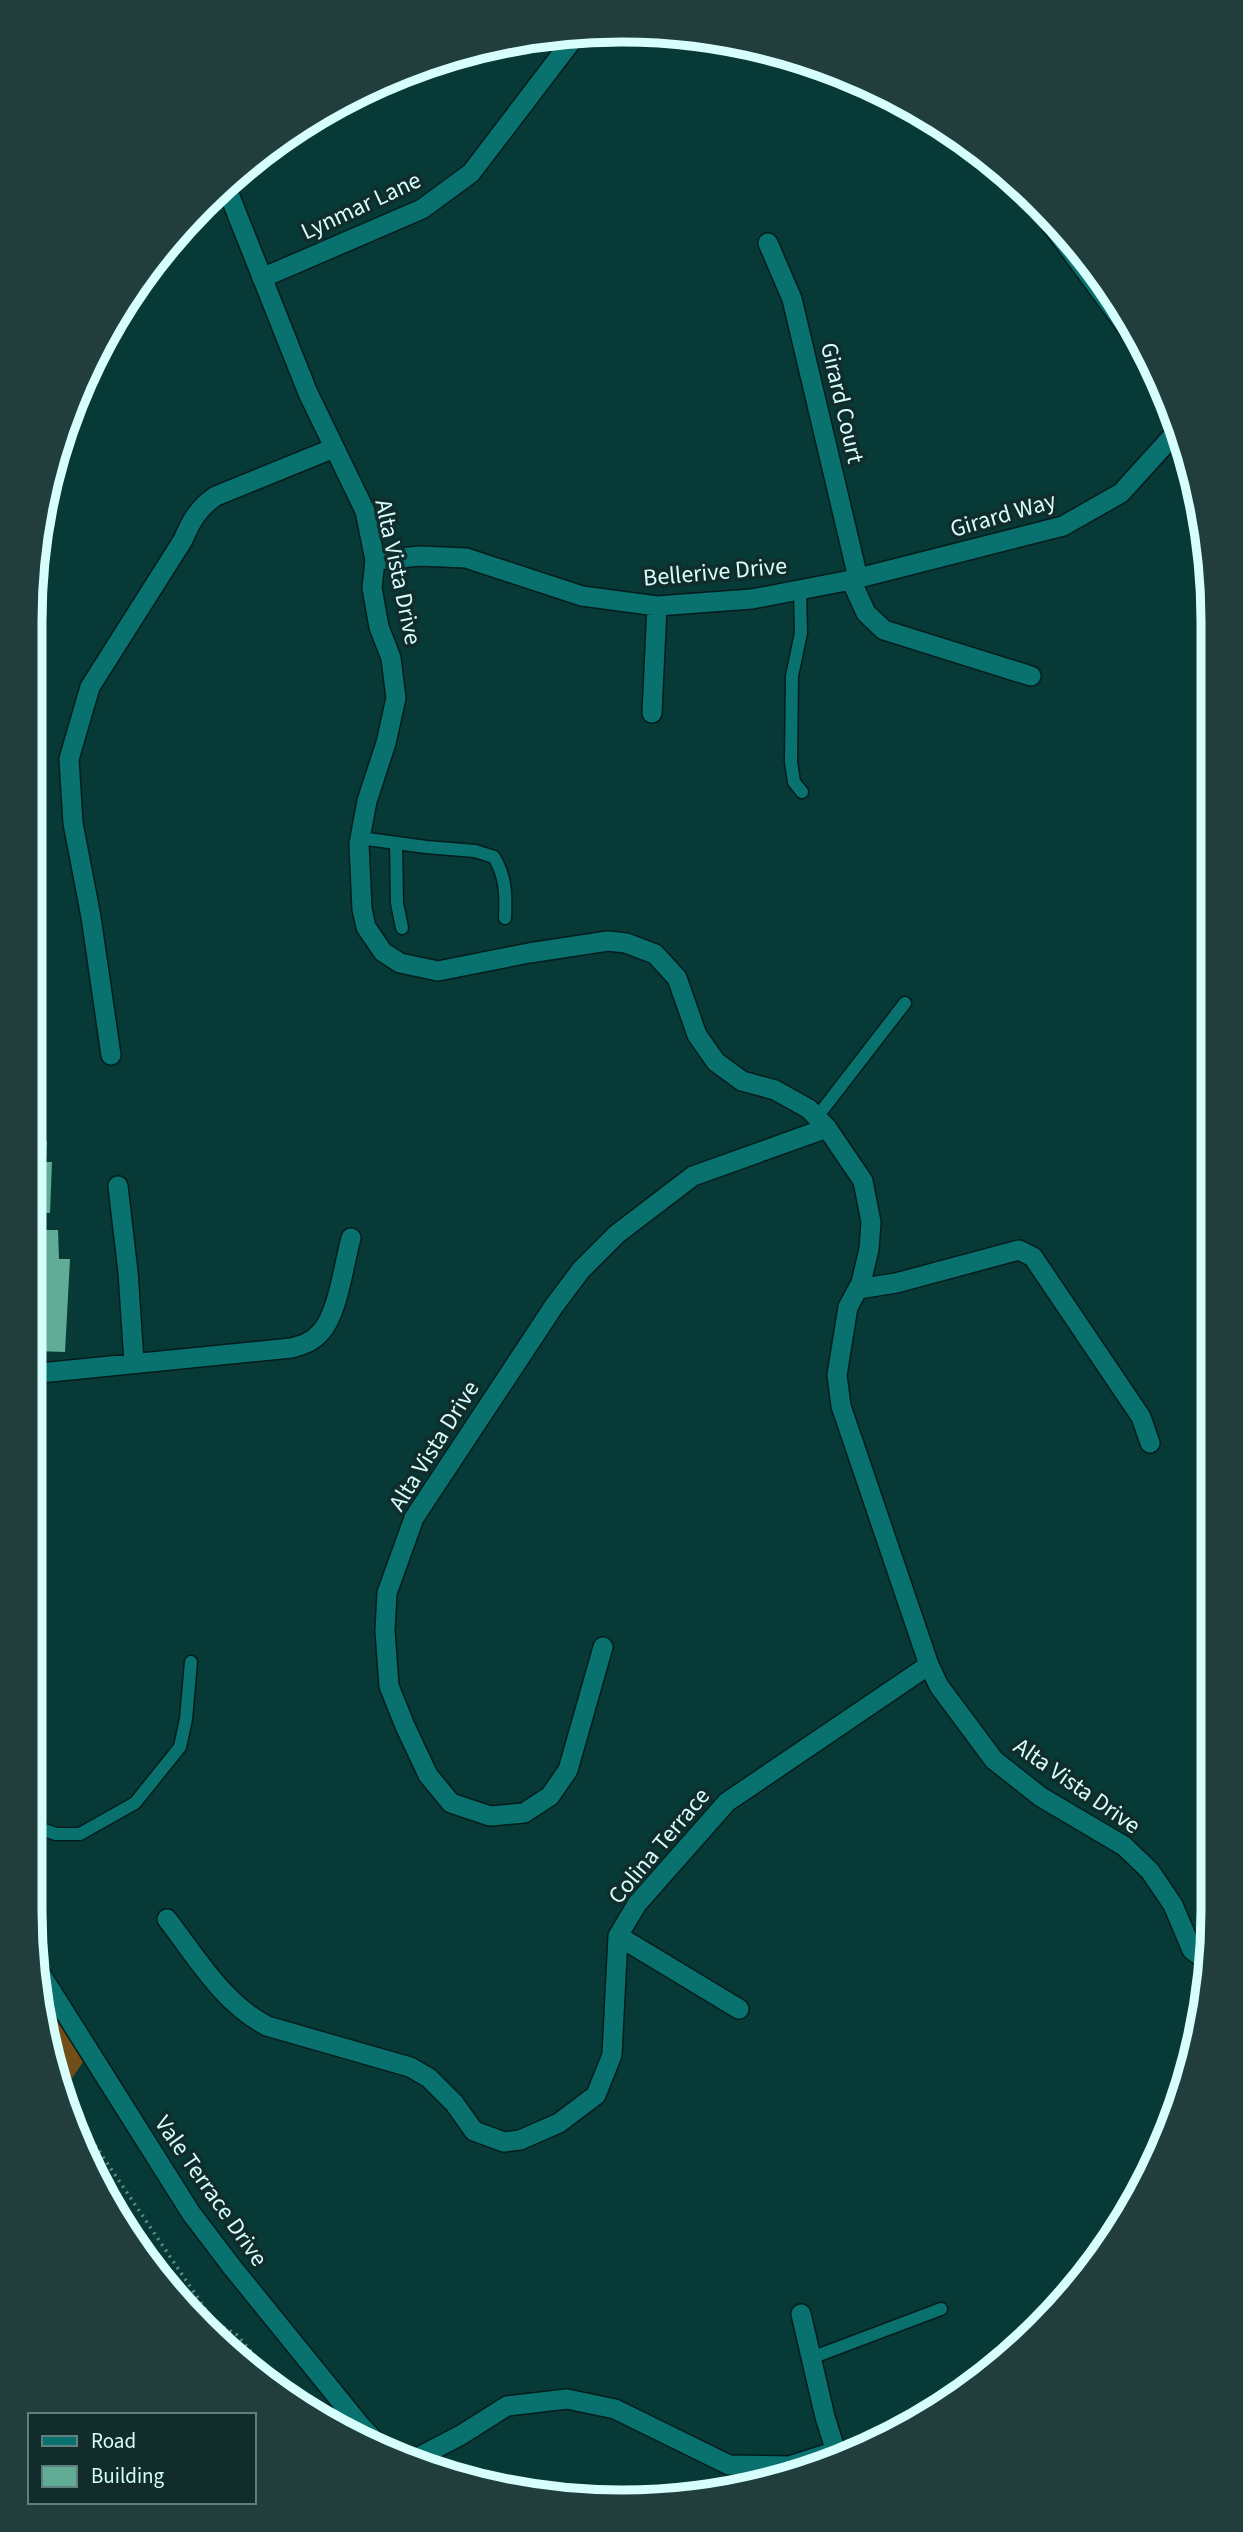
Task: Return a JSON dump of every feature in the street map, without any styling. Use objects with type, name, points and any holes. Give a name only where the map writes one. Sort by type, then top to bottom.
[{"type":"street","name":"Lynmar Lane","points":[[262,278],[422,209],[471,173],[569,45]]},
{"type":"street","name":"Alta Vista Drive","points":[[229,195],[308,393],[365,511],[374,560],[372,588],[379,626],[391,659],[396,698],[386,743],[367,801],[360,838],[360,888],[366,927],[383,952],[400,963],[438,971],[608,941],[626,943],[655,954],[677,978],[697,1035],[716,1062],[742,1081],[775,1090],[809,1109],[822,1122],[863,1181],[871,1222],[869,1249],[858,1289],[848,1307],[837,1375],[841,1406],[929,1665],[939,1686],[994,1759],[1041,1797],[1124,1846],[1150,1871],[1173,1905],[1192,1950],[1199,1955]]},
{"type":"street","name":"Girard Court","points":[[768,243],[792,299],[855,579]]},
{"type":"street","name":"Girard Way","points":[[855,579],[1062,526],[1121,493],[1171,438]]},
{"type":"street","points":[[111,1055],[69,788],[72,749],[90,687],[205,503],[216,496],[334,448]]},
{"type":"street","name":"Bellerive Drive","points":[[374,560],[421,556],[466,558],[582,596],[657,606],[752,598],[855,579]]},
{"type":"street","points":[[855,579],[866,613],[884,630],[1031,676]]},
{"type":"street","points":[[652,713],[657,606]]},
{"type":"street","name":"Alta Vista Drive","points":[[603,1647],[569,1770],[550,1796],[524,1813],[490,1816],[451,1802],[428,1775],[389,1686],[385,1631],[387,1593],[414,1518],[554,1306],[581,1270],[617,1234],[693,1176],[822,1122]]},
{"type":"street","points":[[118,1186],[134,1363]]},
{"type":"street","points":[[42,1373],[291,1349],[309,1343],[323,1331],[331,1316],[351,1238]]},
{"type":"street","points":[[858,1289],[897,1283],[1019,1250],[1033,1257],[1141,1417],[1150,1443]]},
{"type":"street","name":"Colina Terrace","points":[[167,1919],[225,1996],[249,2016],[267,2026],[410,2067],[429,2078],[454,2103],[474,2131],[504,2142],[520,2140],[559,2123],[596,2095],[612,2055],[618,1936],[636,1903],[727,1802],[929,1665]]},
{"type":"street","points":[[618,1936],[738,2009]]},
{"type":"street","name":"Vale Terrace Drive","points":[[47,1984],[191,2213],[360,2427]]},
{"type":"street","points":[[801,2314],[835,2449]]},
{"type":"street","points":[[423,2455],[507,2406],[568,2399],[615,2409],[729,2465],[785,2466]]},
{"type":"street","points":[[440,2461],[461,2435]]},
{"type":"lane","points":[[800,590],[801,633],[792,676],[791,748],[794,782],[802,792]]},
{"type":"lane","points":[[360,838],[475,851],[494,857],[502,870],[506,886],[505,918]]},
{"type":"lane","points":[[396,843],[397,903],[402,928]]},
{"type":"lane","points":[[822,1122],[905,1003]]},
{"type":"lane","points":[[42,1829],[56,1834],[80,1834],[135,1803],[180,1747],[186,1720],[191,1662]]},
{"type":"lane","points":[[811,2358],[941,2309]]},
{"type":"path","points":[[86,2131],[214,2322]]},
{"type":"path","points":[[214,2322],[237,2335],[263,2365]]},
{"type":"shaded area","points":[[47,1984],[89,2053],[69,2083],[53,2024]]},
{"type":"building","points":[[42,1141],[47,1141],[46,1162],[52,1162],[50,1213],[42,1213]]},
{"type":"building","points":[[46,1230],[58,1230],[59,1259],[70,1259],[65,1352],[42,1351],[42,1278],[45,1278]]}]
